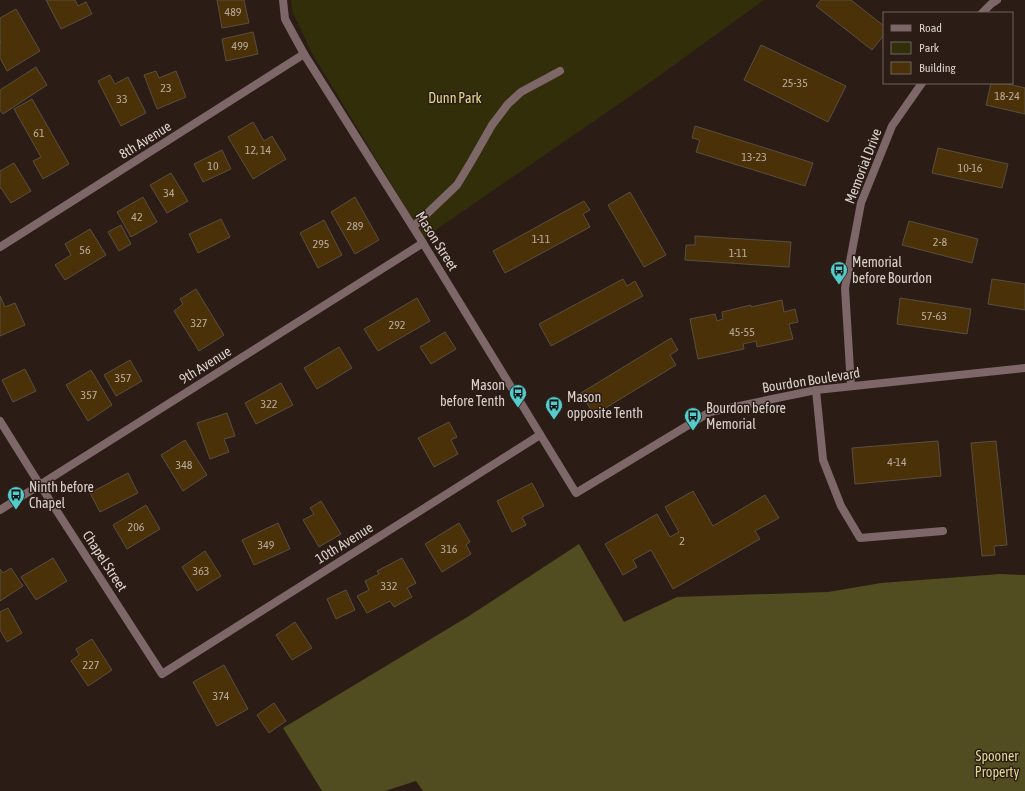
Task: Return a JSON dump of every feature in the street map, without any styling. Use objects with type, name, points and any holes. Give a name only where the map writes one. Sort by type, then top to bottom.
[{"type":"street","name":"Mason Street","points":[[283,0],[285,19],[304,54],[423,242],[576,494]]},
{"type":"street","points":[[983,12],[997,0]]},
{"type":"street","name":"8th Avenue","points":[[0,248],[304,54]]},
{"type":"street","points":[[413,227],[457,185],[472,162],[492,125],[508,104],[521,92],[560,71]]},
{"type":"street","name":"Memorial Drive","points":[[852,386],[845,288],[861,204],[892,126],[921,84]]},
{"type":"street","name":"9th Avenue","points":[[0,510],[423,242]]},
{"type":"street","name":"Bourdon Boulevard","points":[[576,494],[710,412],[816,390],[1025,368]]},
{"type":"street","points":[[816,390],[823,460],[841,506],[860,538],[943,531]]},
{"type":"street","name":"Chapel Street","points":[[0,420],[40,485],[162,674]]},
{"type":"street","name":"10th Avenue","points":[[162,674],[540,435]]},
{"type":"green space","name":"Dunn Park","points":[[291,0],[764,0],[645,86],[424,238],[312,53],[292,11]]},
{"type":"green space","name":"Spooner Property","points":[[579,544],[624,622],[677,597],[828,592],[881,583],[1000,574],[1025,575],[1025,791],[423,791],[416,781],[385,791],[322,791],[283,728],[469,616]]},
{"type":"building","points":[[46,0],[75,0],[78,6],[86,2],[92,14],[61,29]]},
{"type":"building","points":[[217,0],[244,0],[249,23],[222,28]]},
{"type":"building","points":[[821,0],[851,0],[883,25],[883,36],[872,50],[816,6]]},
{"type":"building","points":[[16,9],[40,51],[7,71],[0,58],[0,18]]},
{"type":"building","points":[[253,32],[258,54],[226,61],[222,39]]},
{"type":"building","points":[[761,45],[846,86],[828,122],[744,80]]},
{"type":"building","points":[[36,67],[47,85],[3,114],[0,110],[0,90]]},
{"type":"building","points":[[156,71],[159,78],[176,71],[186,97],[157,109],[144,75]]},
{"type":"building","points":[[110,75],[115,84],[128,77],[146,113],[121,126],[98,81]]},
{"type":"building","points":[[991,84],[1008,84],[1025,88],[1025,114],[986,105]]},
{"type":"building","points":[[32,99],[69,164],[43,179],[33,161],[41,157],[14,109]]},
{"type":"building","points":[[253,122],[264,141],[272,136],[286,159],[253,179],[228,137]]},
{"type":"building","points":[[695,126],[813,163],[805,186],[696,152],[700,140],[692,138]]},
{"type":"building","points":[[938,148],[1008,164],[1002,188],[932,173]]},
{"type":"building","points":[[222,150],[231,169],[203,182],[194,164]]},
{"type":"building","points":[[14,163],[31,191],[11,203],[0,188],[0,171]]},
{"type":"building","points":[[171,173],[188,201],[167,213],[150,185]]},
{"type":"building","points":[[630,192],[666,255],[644,267],[608,205]]},
{"type":"building","points":[[143,197],[157,222],[131,237],[117,212]]},
{"type":"building","points":[[355,197],[379,240],[355,254],[331,212]]},
{"type":"building","points":[[584,201],[590,210],[583,214],[590,227],[505,273],[493,251]]},
{"type":"building","points":[[221,219],[230,237],[198,253],[189,234]]},
{"type":"building","points":[[324,220],[342,255],[318,268],[300,233]]},
{"type":"building","points":[[909,221],[978,239],[972,263],[902,245]]},
{"type":"building","points":[[121,225],[131,244],[119,251],[108,232]]},
{"type":"building","points":[[90,229],[106,255],[65,280],[55,265],[71,255],[65,244]]},
{"type":"building","points":[[695,236],[791,242],[789,267],[685,260],[686,245],[695,245]]},
{"type":"building","points":[[623,279],[627,286],[635,281],[643,296],[551,346],[539,324]]},
{"type":"building","points":[[992,279],[1025,284],[1025,310],[988,304]]},
{"type":"building","points":[[196,289],[224,335],[199,351],[174,311],[183,304],[180,299]]},
{"type":"building","points":[[0,296],[5,307],[15,303],[25,325],[0,336]]},
{"type":"building","points":[[417,298],[430,321],[378,351],[364,329]]},
{"type":"building","points":[[900,298],[971,309],[967,334],[897,324]]},
{"type":"building","points":[[782,300],[784,312],[795,309],[798,322],[789,324],[793,339],[757,347],[756,341],[743,344],[744,349],[698,359],[690,319],[715,314],[717,321],[723,319],[722,312]]},
{"type":"building","points":[[445,332],[456,349],[431,364],[420,347]]},
{"type":"building","points":[[671,338],[678,350],[670,355],[676,365],[594,415],[581,393]]},
{"type":"building","points":[[339,347],[352,368],[317,389],[304,368]]},
{"type":"building","points":[[130,360],[142,381],[116,396],[104,375]]},
{"type":"building","points":[[25,369],[36,391],[13,402],[2,380]]},
{"type":"building","points":[[91,370],[112,405],[88,421],[66,385]]},
{"type":"building","points":[[281,383],[293,405],[256,424],[245,403]]},
{"type":"building","points":[[227,413],[235,436],[224,439],[229,452],[210,459],[197,423]]},
{"type":"building","points":[[449,422],[457,437],[451,440],[458,454],[434,467],[418,438]]},
{"type":"building","points":[[185,440],[207,475],[183,491],[161,455]]},
{"type":"building","points":[[938,441],[941,476],[855,484],[852,448]]},
{"type":"building","points":[[996,441],[1007,545],[994,546],[995,555],[982,556],[971,443]]},
{"type":"building","points":[[128,473],[138,493],[100,512],[90,493]]},
{"type":"building","points":[[532,483],[544,506],[522,517],[526,525],[512,532],[497,501]]},
{"type":"building","points":[[693,491],[713,526],[765,495],[779,518],[755,531],[760,539],[673,589],[651,550],[633,560],[637,567],[623,575],[605,544],[657,514],[670,537],[679,532],[665,507]]},
{"type":"building","points":[[321,501],[341,534],[319,547],[303,520],[314,514],[310,508]]},
{"type":"building","points":[[146,505],[160,529],[127,549],[113,525]]},
{"type":"building","points":[[278,523],[290,549],[254,565],[242,540]]},
{"type":"building","points":[[459,523],[470,542],[466,545],[471,554],[442,572],[425,544]]},
{"type":"building","points":[[205,551],[221,576],[197,591],[182,567]]},
{"type":"building","points":[[53,558],[67,581],[36,600],[21,577]]},
{"type":"building","points":[[402,558],[416,583],[407,588],[412,597],[394,607],[390,601],[367,613],[357,596],[369,590],[365,581],[379,574],[377,571]]},
{"type":"building","points":[[11,568],[23,586],[0,601],[0,569],[3,573]]},
{"type":"building","points":[[346,590],[355,610],[336,619],[327,599]]},
{"type":"building","points":[[8,608],[22,633],[7,642],[0,630],[0,612]]},
{"type":"building","points":[[295,622],[312,648],[292,660],[276,635]]},
{"type":"building","points":[[92,639],[112,670],[88,686],[71,661],[79,655],[76,649]]},
{"type":"building","points":[[224,665],[248,709],[217,726],[193,682]]},
{"type":"building","points":[[274,703],[286,721],[269,733],[257,715]]},
{"type":"place","name":"Memorial before Bourdon","points":[[839,285]]},
{"type":"place","name":"Mason before Tenth","points":[[518,408]]},
{"type":"place","name":"Mason opposite Tenth","points":[[554,420]]},
{"type":"place","name":"Bourdon before Memorial","points":[[693,431]]},
{"type":"place","name":"Ninth before Chapel","points":[[16,510]]}]
